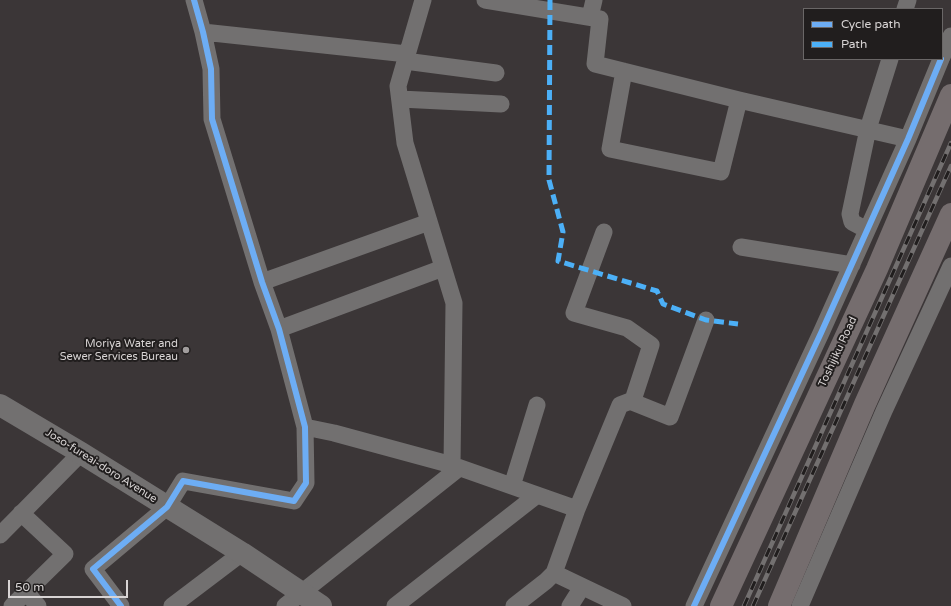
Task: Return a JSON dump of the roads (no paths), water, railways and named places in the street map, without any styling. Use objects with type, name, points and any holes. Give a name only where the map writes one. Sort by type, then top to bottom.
[{"type":"main road","name":"Toshijiku Road","points":[[721,606],[877,269],[951,96]]},
{"type":"main road","points":[[779,606],[824,525],[865,404],[951,214]]},
{"type":"street","points":[[114,604],[93,569],[167,507],[183,481],[294,501],[306,483],[305,427],[280,329],[262,282],[212,119],[211,69],[194,0]]},
{"type":"street","points":[[423,0],[398,86],[405,143],[454,303],[456,466]]},
{"type":"street","points":[[485,0],[600,19],[595,64],[739,100],[908,139]]},
{"type":"street","points":[[590,18],[594,0]]},
{"type":"street","points":[[203,32],[406,58],[496,73]]},
{"type":"street","points":[[943,56],[951,36]]},
{"type":"street","points":[[867,230],[852,222],[850,214],[868,129],[890,60]]},
{"type":"street","points":[[694,606],[852,265],[941,60]]},
{"type":"street","points":[[624,71],[610,149],[721,172],[739,100]]},
{"type":"street","points":[[929,89],[951,96]]},
{"type":"street","points":[[400,99],[501,104]]},
{"type":"street","points":[[262,282],[429,222]]},
{"type":"street","points":[[514,606],[554,573],[577,509],[620,405],[633,400],[651,345],[627,328],[574,313],[604,232]]},
{"type":"street","points":[[741,247],[852,265]]},
{"type":"street","points":[[800,606],[824,525],[951,266]]},
{"type":"street","points":[[280,329],[443,268]]},
{"type":"street","points":[[630,401],[670,417],[706,320]]},
{"type":"street","name":"Joso-fureai-doro Avenue","points":[[0,405],[81,453],[242,554],[293,600],[322,606]]},
{"type":"street","points":[[512,486],[537,405]]},
{"type":"street","points":[[305,427],[334,433],[456,466],[577,509]]},
{"type":"street","points":[[0,535],[81,453]]},
{"type":"street","points":[[293,600],[456,466]]},
{"type":"street","points":[[396,606],[537,495]]},
{"type":"street","points":[[12,606],[65,554],[21,513]]},
{"type":"street","points":[[172,606],[242,554]]},
{"type":"street","points":[[554,573],[623,606]]},
{"type":"street","points":[[570,606],[582,586]]},
{"type":"street","points":[[26,592],[38,606]]},
{"type":"railway","points":[[744,606],[951,143]]},
{"type":"railway","points":[[753,606],[951,166]]},
{"type":"place","name":"Moriya Water and Sewer Services Bureau","points":[[186,350]]}]
